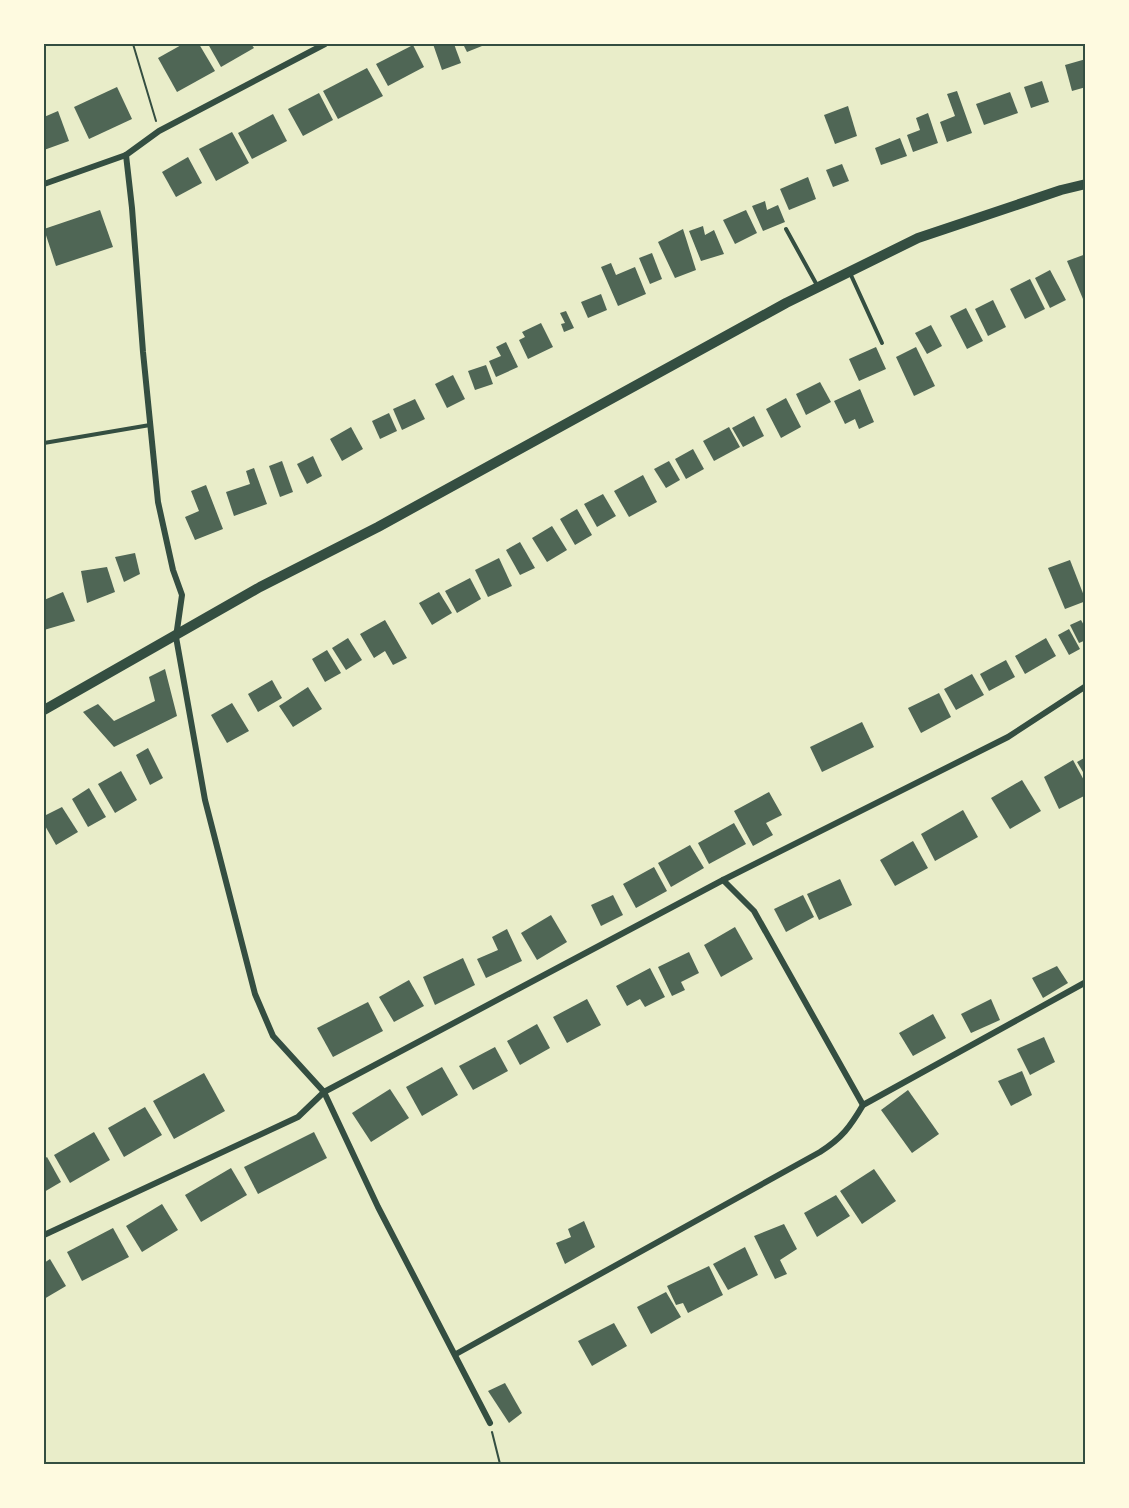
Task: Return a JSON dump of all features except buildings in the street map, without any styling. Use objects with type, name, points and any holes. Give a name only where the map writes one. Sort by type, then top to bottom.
[{"type":"main road","points":[[44,710],[176,637],[260,587],[378,527],[740,327],[918,238],[1086,183]]},
{"type":"street","points":[[44,184],[126,155],[159,131],[326,44]]},
{"type":"street","points":[[126,155],[158,502],[173,570],[182,595],[176,637],[205,800],[255,994],[273,1036],[324,1092],[378,1207],[456,1354],[490,1424]]},
{"type":"street","points":[[44,1235],[298,1117],[324,1092],[723,880],[1008,738],[1086,686]]},
{"type":"street","points":[[723,880],[754,910],[863,1105]]},
{"type":"street","points":[[456,1354],[828,1147],[836,1142],[850,1126],[863,1105],[1086,982]]},
{"type":"lane","points":[[786,230],[818,288]]},
{"type":"lane","points":[[850,273],[882,343]]},
{"type":"lane","points":[[44,443],[150,425]]},
{"type":"path","points":[[133,44],[159,131]]},
{"type":"path","points":[[490,1424],[500,1464]]}]
